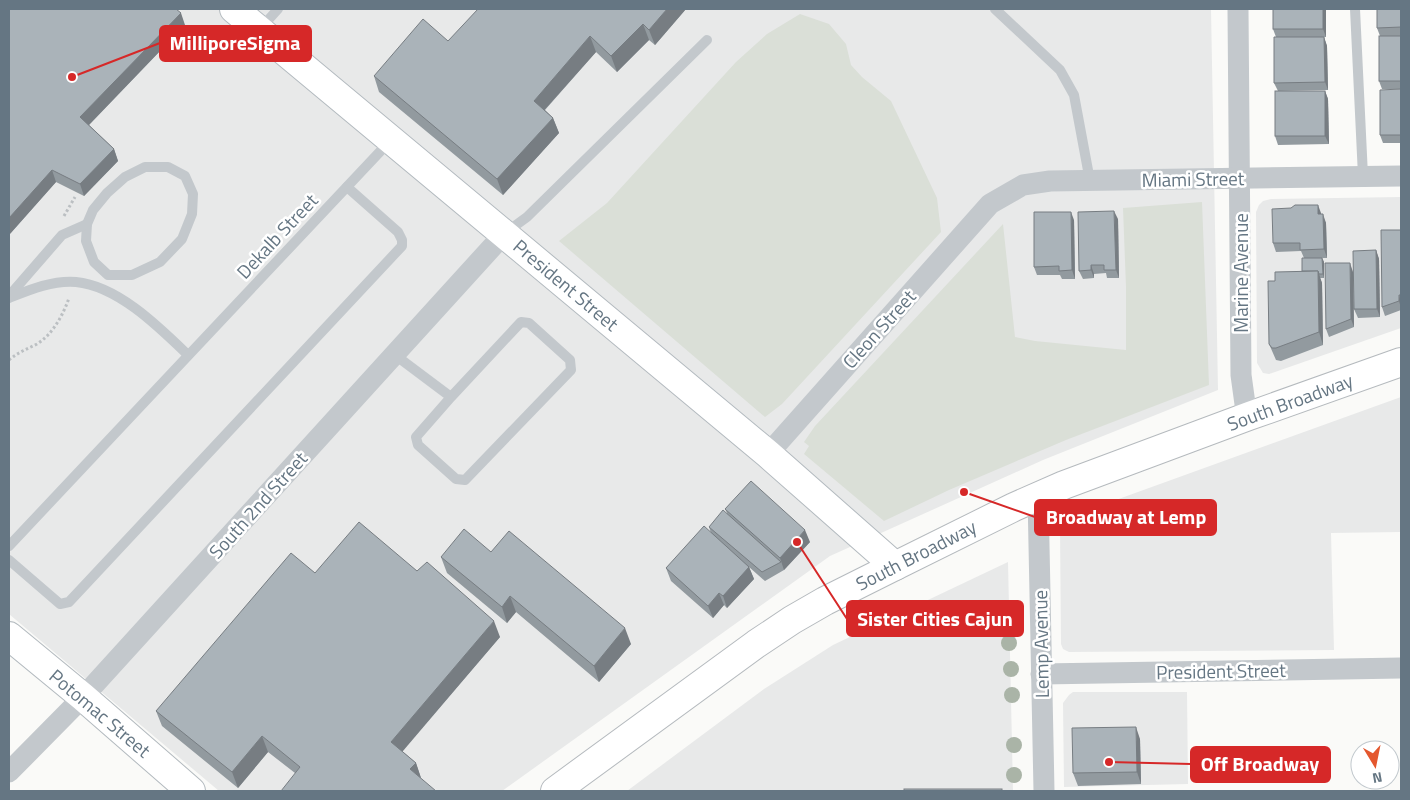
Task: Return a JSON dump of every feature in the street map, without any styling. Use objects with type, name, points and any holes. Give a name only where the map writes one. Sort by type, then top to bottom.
[{"type":"street","name":"Marine Avenue","points":[[1238,9],[1241,375],[1245,404],[1249,416]]},
{"type":"street","name":"President Street","points":[[236,10],[768,454],[894,566]]},
{"type":"street","name":"Miami Street","points":[[990,204],[1023,186],[1050,181],[1401,176]]},
{"type":"street","name":"Cleon Street","points":[[768,454],[990,204]]},
{"type":"street","name":"South 2nd Street","points":[[9,772],[83,697],[504,234]]},
{"type":"street","name":"South Broadway","points":[[555,791],[756,644],[817,606],[894,566],[1038,496],[1085,477],[1401,362]]},
{"type":"street","name":"Lemp Avenue","points":[[1038,496],[1044,791]]},
{"type":"street","name":"Potomac Street","points":[[9,636],[83,697],[191,791]]},
{"type":"street","name":"President Street","points":[[1042,674],[1401,668]]},
{"type":"lane","points":[[259,30],[278,9]]},
{"type":"lane","points":[[995,9],[1060,70],[1074,95],[1090,181]]},
{"type":"lane","points":[[1356,9],[1363,176]]},
{"type":"lane","points":[[504,234],[527,217],[707,40]]},
{"type":"lane","name":"Dekalb Street","points":[[9,546],[391,140]]},
{"type":"lane","points":[[168,166],[185,176],[193,194],[192,214],[182,238],[160,262],[132,275],[108,275],[94,262],[86,241],[87,224],[93,210],[106,193],[125,177],[146,167],[168,166]]},
{"type":"lane","points":[[9,560],[60,604],[69,602],[402,246],[402,240],[398,232],[347,187]]},
{"type":"lane","points":[[9,297],[62,235],[87,224]]},
{"type":"lane","points":[[104,290],[108,275]]},
{"type":"lane","points":[[9,297],[59,282],[77,282],[104,290],[146,315],[188,355]]},
{"type":"lane","points":[[520,322],[529,323],[570,360],[571,370],[465,480],[456,479],[418,445],[416,436],[451,397],[520,322]]},
{"type":"lane","points":[[395,355],[451,397]]},
{"type":"shaded area","points":[[9,9],[1211,9],[1218,390],[1043,460],[830,556],[502,791],[219,791],[9,614]]},
{"type":"shaded area","points":[[800,14],[829,24],[846,44],[851,65],[862,77],[891,101],[937,198],[941,232],[782,404],[765,417],[559,241],[607,203],[736,62],[767,34]]},
{"type":"shaded area","points":[[1401,197],[1401,328],[1269,374],[1263,373],[1257,363],[1256,212],[1259,205],[1263,201],[1271,199]]},
{"type":"shaded area","points":[[1202,202],[1209,385],[1066,440],[949,490],[884,521],[804,454],[809,446],[804,442],[815,426],[1003,224],[1015,337],[1035,341],[1126,350],[1123,208]]},
{"type":"shaded area","points":[[1401,397],[1401,532],[1331,533],[1334,650],[1069,652],[1063,649],[1061,644],[1060,528],[1066,518]]},
{"type":"shaded area","points":[[1008,562],[1013,791],[627,791],[764,689],[833,645]]},
{"type":"shaded area","points":[[1073,692],[1187,692],[1188,784],[1064,787],[1063,703]]},
{"type":"building","points":[[9,9],[176,9],[181,13],[80,117],[114,149],[80,184],[52,170],[9,218]]},
{"type":"building","points":[[478,9],[667,9],[649,30],[643,24],[611,56],[590,36],[534,101],[553,118],[497,179],[374,76],[423,19],[448,41]]},
{"type":"building","points":[[1273,9],[1323,9],[1323,29],[1273,29]]},
{"type":"building","points":[[1377,9],[1401,9],[1401,27],[1377,28]]},
{"type":"building","points":[[1379,36],[1401,36],[1401,81],[1379,81]]},
{"type":"building","points":[[1274,37],[1324,37],[1325,82],[1274,83]]},
{"type":"building","points":[[1401,89],[1401,135],[1380,135],[1380,90]]},
{"type":"building","points":[[1275,91],[1325,91],[1325,136],[1275,136]]},
{"type":"building","points":[[1295,205],[1318,205],[1318,214],[1323,214],[1324,249],[1300,250],[1300,243],[1273,243],[1272,209],[1291,208]]},
{"type":"building","points":[[1114,211],[1116,270],[1104,270],[1104,265],[1091,265],[1091,270],[1079,271],[1078,212]]},
{"type":"building","points":[[1034,212],[1071,212],[1072,270],[1059,271],[1059,266],[1034,267]]},
{"type":"building","points":[[1381,230],[1401,230],[1401,295],[1399,295],[1399,301],[1382,307]]},
{"type":"building","points":[[1376,250],[1377,309],[1354,309],[1353,251]]},
{"type":"building","points":[[1302,258],[1322,258],[1323,274],[1319,274],[1318,271],[1302,271]]},
{"type":"building","points":[[1325,263],[1350,263],[1351,319],[1326,329]]},
{"type":"building","points":[[1318,271],[1319,332],[1272,348],[1269,344],[1268,281],[1275,281],[1275,272]]},
{"type":"building","points":[[751,481],[805,530],[780,558],[725,509]]},
{"type":"building","points":[[723,510],[781,562],[762,572],[709,527]]},
{"type":"building","points":[[359,522],[417,571],[427,562],[494,621],[391,742],[416,763],[410,769],[436,791],[281,791],[300,767],[262,736],[232,772],[156,711],[291,553],[315,573]]},
{"type":"building","points":[[704,526],[749,567],[723,596],[719,593],[708,606],[666,568]]},
{"type":"building","points":[[464,529],[491,552],[509,531],[625,628],[594,666],[510,596],[502,607],[441,557]]},
{"type":"building","points":[[1136,727],[1137,772],[1073,773],[1072,728]]},
{"type":"building","points":[[904,789],[1002,789],[1002,791],[904,791]]},
{"type":"place","name":"MilliporeSigma","points":[[72,77]]},
{"type":"place","name":"Broadway at Lemp","points":[[964,492]]},
{"type":"place","name":"Sister Cities Cajun","points":[[797,542]]},
{"type":"place","name":"Off Broadway","points":[[1109,762]]}]
